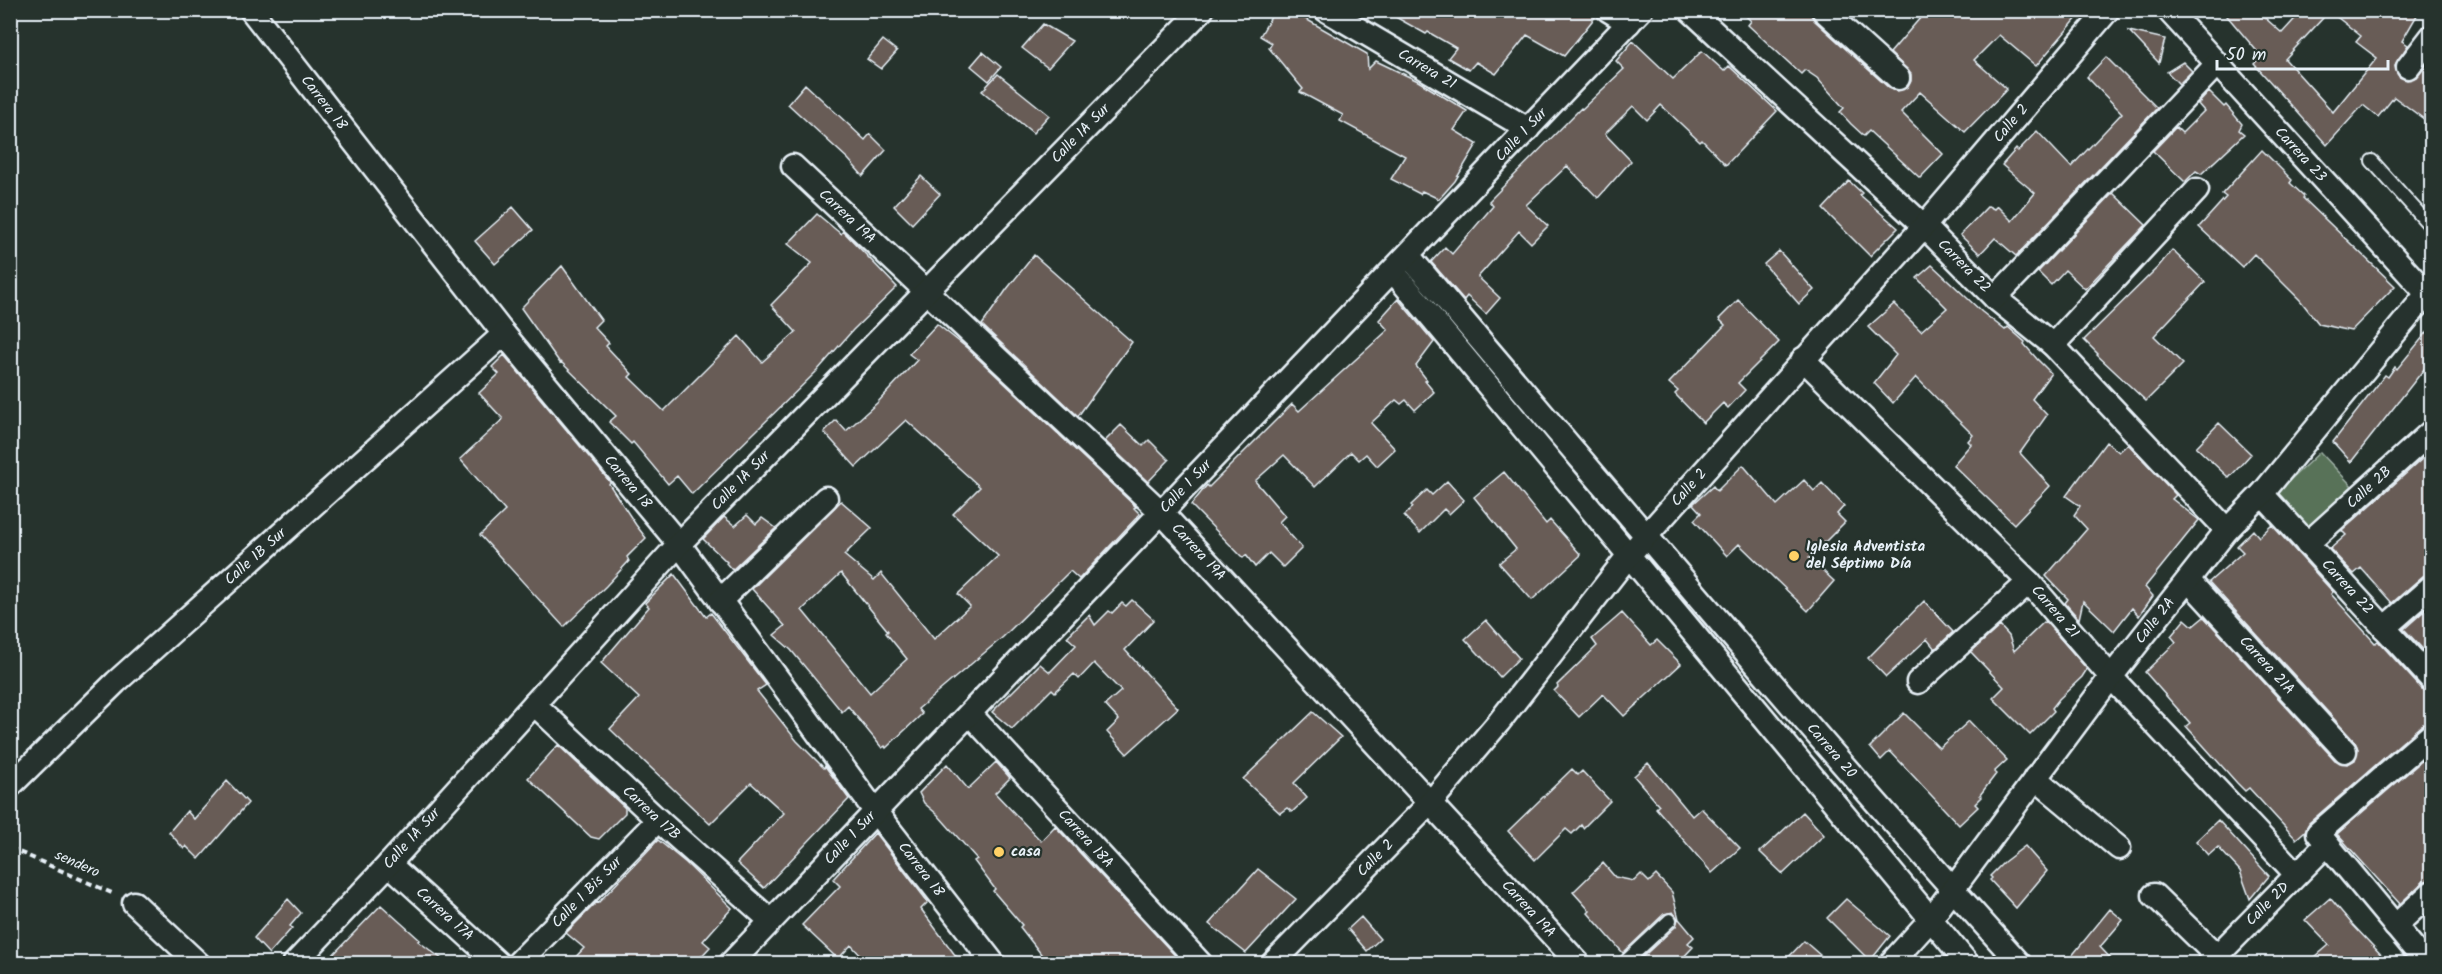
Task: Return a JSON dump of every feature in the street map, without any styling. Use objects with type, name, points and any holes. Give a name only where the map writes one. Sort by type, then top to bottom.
[{"type":"street","name":"Carrera 18","points":[[251,10],[504,334],[679,544],[875,811],[994,963]]},
{"type":"street","name":"Calle 1A Sur","points":[[294,963],[389,864],[679,544],[1202,10]]},
{"type":"street","name":"Carrera 21","points":[[1326,10],[1528,129]]},
{"type":"street","points":[[1608,10],[1635,17]]},
{"type":"street","name":"Carrera 22","points":[[1690,10],[1924,226],[1995,298],[2053,345],[2227,530]]},
{"type":"street","points":[[1823,10],[1898,78]]},
{"type":"street","name":"Calle 2","points":[[1272,963],[1431,802],[1506,712],[1629,555],[1924,226],[2108,10]]},
{"type":"street","name":"Carrera 23","points":[[2168,10],[2430,294]]},
{"type":"street","name":"Calle 1 Sur","points":[[730,963],[1635,17]]},
{"type":"street","points":[[2408,67],[2432,36]]},
{"type":"street","points":[[1995,298],[2217,64]]},
{"type":"street","name":"Carrera 19A","points":[[793,166],[1162,513],[1579,963]]},
{"type":"street","points":[[2053,345],[2198,190]]},
{"type":"street","name":"Carrera 20","points":[[1400,263],[1646,536],[1952,889],[2020,963]]},
{"type":"street","name":"Carrera 20","points":[[1400,263],[1629,555],[1968,963]]},
{"type":"street","name":"Calle 2A","points":[[1890,963],[1930,920],[2111,677],[2227,530],[2262,494],[2430,294]]},
{"type":"street","name":"Calle 1B Sur","points":[[10,786],[116,682],[504,334]]},
{"type":"street","name":"Carrera 21","points":[[1803,359],[2029,582],[2111,677],[2296,874]]},
{"type":"street","name":"Calle 2B","points":[[2307,544],[2432,431]]},
{"type":"street","name":"Carrera 22","points":[[2262,494],[2432,680]]},
{"type":"street","points":[[720,601],[826,498]]},
{"type":"street","name":"Carrera 21A","points":[[2188,580],[2345,751]]},
{"type":"street","points":[[1918,682],[2029,582]]},
{"type":"street","points":[[2384,628],[2432,586]]},
{"type":"street","name":"Carrera 17B","points":[[534,704],[658,820],[771,921]]},
{"type":"street","name":"Carrera 18A","points":[[970,714],[1201,963]]},
{"type":"street","name":"Calle 2D","points":[[2217,961],[2296,874],[2322,838],[2432,734]]},
{"type":"street","points":[[2036,778],[2119,848]]},
{"type":"street","name":"Calle 1 Bis Sur","points":[[517,963],[658,820]]},
{"type":"street","points":[[2322,838],[2427,963]]},
{"type":"street","name":"Carrera 17A","points":[[389,864],[499,963]]},
{"type":"street","points":[[2395,926],[2432,892]]},
{"type":"street","points":[[2154,895],[2217,961]]},
{"type":"street","points":[[134,903],[199,963]]},
{"type":"lane","points":[[2372,161],[2432,228]]},
{"type":"lane","points":[[1623,963],[1670,920]]},
{"type":"path","name":"sendero","points":[[10,848],[134,903]]},
{"type":"green space","points":[[2320,452],[2352,486],[2307,529],[2274,495]]},
{"type":"building","points":[[1275,10],[1290,10],[1367,54],[1368,69],[1376,61],[1418,81],[1467,111],[1454,130],[1477,144],[1455,181],[1439,199],[1422,191],[1420,194],[1391,179],[1405,156],[1340,121],[1343,115],[1300,92],[1303,89],[1269,48],[1272,43],[1260,36]]},
{"type":"building","points":[[1383,10],[1595,10],[1596,16],[1564,56],[1527,35],[1496,74],[1476,62],[1469,70],[1448,58],[1456,48]]},
{"type":"building","points":[[1740,10],[1810,10],[1814,20],[1889,88],[1896,91],[1908,87],[1911,74],[1890,53],[1927,10],[2084,10],[2036,66],[1999,35],[1974,60],[2007,89],[1965,132],[1920,92],[1901,112],[1943,154],[1920,178],[1869,131],[1864,136],[1851,124],[1840,112],[1844,108],[1817,78],[1805,70],[1801,74],[1748,25],[1751,21]]},
{"type":"building","points":[[2222,10],[2256,10],[2282,33],[2303,10],[2313,10],[2323,18],[2285,59],[2333,112],[2377,58],[2356,42],[2361,36],[2328,10],[2420,10],[2402,41],[2408,45],[2395,66],[2399,77],[2407,80],[2418,76],[2429,62],[2432,64],[2432,125],[2394,97],[2378,117],[2363,105],[2327,145],[2254,64],[2261,56]]},
{"type":"building","points":[[1043,24],[1072,41],[1048,68],[1022,48]]},
{"type":"building","points":[[2129,31],[2165,39],[2159,63]]},
{"type":"building","points":[[883,40],[897,51],[881,69],[867,59]]},
{"type":"building","points":[[1633,41],[1673,79],[1702,51],[1724,71],[1729,66],[1777,111],[1726,165],[1702,140],[1700,142],[1661,105],[1647,120],[1633,106],[1605,134],[1631,161],[1598,198],[1567,166],[1526,205],[1548,226],[1531,243],[1519,231],[1478,277],[1500,298],[1486,314],[1467,296],[1464,300],[1431,262],[1445,247],[1452,254],[1493,206],[1489,201],[1581,108],[1624,69],[1616,61]]},
{"type":"building","points":[[983,52],[1001,67],[989,81],[971,66]]},
{"type":"building","points":[[2106,57],[2157,108],[2016,256],[1995,238],[1980,254],[1960,235],[1988,206],[1994,209],[1997,206],[2012,221],[2035,193],[2002,165],[2016,149],[2018,151],[2037,131],[2071,167],[2122,113],[2087,77]]},
{"type":"building","points":[[2183,62],[2192,71],[2179,84],[2167,72]]},
{"type":"building","points":[[998,74],[1049,115],[1033,133],[982,91]]},
{"type":"building","points":[[805,84],[865,140],[870,134],[886,150],[863,176],[848,159],[788,104]]},
{"type":"building","points":[[2209,92],[2224,107],[2226,105],[2242,124],[2239,130],[2244,134],[2201,174],[2196,171],[2185,182],[2153,151],[2176,127],[2182,133],[2204,111],[2198,104]]},
{"type":"building","points":[[2262,150],[2292,180],[2290,183],[2304,196],[2303,198],[2395,286],[2351,331],[2319,324],[2300,300],[2254,254],[2242,267],[2199,227],[2226,197],[2222,194]]},
{"type":"building","points":[[921,176],[940,194],[912,224],[894,206]]},
{"type":"building","points":[[1849,181],[1862,193],[1860,195],[1898,228],[1870,256],[1823,209]]},
{"type":"building","points":[[2113,193],[2146,225],[2085,289],[2065,270],[2051,285],[2038,272]]},
{"type":"building","points":[[513,207],[533,230],[495,264],[475,241]]},
{"type":"building","points":[[817,214],[841,234],[843,231],[897,287],[853,330],[817,371],[692,494],[677,476],[668,484],[633,442],[631,444],[609,422],[616,416],[560,363],[521,308],[562,266],[601,320],[594,327],[609,343],[606,346],[632,374],[629,377],[664,411],[739,336],[762,362],[796,332],[771,305],[812,263],[788,244]]},
{"type":"building","points":[[2172,250],[2205,282],[2154,336],[2183,364],[2146,401],[2084,340],[2158,267]]},
{"type":"building","points":[[1779,251],[1814,290],[1799,304],[1764,264]]},
{"type":"building","points":[[1034,255],[1132,342],[1078,416],[982,325]]},
{"type":"building","points":[[1932,265],[1982,312],[2005,330],[2008,327],[2025,342],[2024,344],[2051,373],[2032,399],[2047,415],[2020,453],[2050,486],[2014,524],[1953,465],[1971,444],[1968,441],[1973,435],[1916,377],[1893,403],[1874,383],[1896,355],[1868,327],[1894,304],[1921,331],[1947,308],[1917,278]]},
{"type":"building","points":[[1398,299],[1434,342],[1416,366],[1434,392],[1415,410],[1406,400],[1401,404],[1396,400],[1371,423],[1395,449],[1377,466],[1366,454],[1359,460],[1351,452],[1315,487],[1284,455],[1255,481],[1285,516],[1279,522],[1302,548],[1283,567],[1269,553],[1255,567],[1246,555],[1243,558],[1191,505],[1207,485],[1209,487],[1292,404],[1299,411],[1388,330],[1379,320]]},
{"type":"building","points":[[1738,300],[1779,342],[1738,383],[1745,390],[1728,408],[1723,403],[1703,423],[1675,394],[1678,391],[1669,383],[1725,325],[1719,319]]},
{"type":"building","points":[[937,324],[967,348],[1136,507],[1134,508],[1140,514],[1079,579],[1070,571],[1003,637],[918,709],[922,714],[886,748],[885,746],[882,748],[848,706],[842,712],[791,650],[774,635],[785,626],[752,589],[841,501],[872,528],[844,555],[874,580],[881,573],[934,639],[970,606],[958,594],[998,556],[953,514],[980,487],[906,420],[856,467],[824,432],[836,420],[846,431],[877,403],[917,360],[909,354]],"holes":[[[841,573],[888,631],[886,633],[907,659],[870,693],[802,610]]]},
{"type":"building","points":[[2432,326],[2432,359],[2351,462],[2333,442],[2385,375],[2388,377],[2395,367],[2397,369]]},
{"type":"building","points":[[504,355],[610,482],[609,484],[646,538],[627,557],[629,561],[606,586],[564,627],[480,535],[505,511],[460,459],[503,419],[479,393],[499,374],[492,367]]},
{"type":"building","points":[[2219,423],[2251,454],[2229,478],[2196,447]]},
{"type":"building","points":[[1121,425],[1143,446],[1149,440],[1169,460],[1148,482],[1105,441]]},
{"type":"building","points":[[2106,442],[2119,452],[2128,444],[2176,495],[2172,499],[2199,520],[2145,587],[2153,596],[2139,616],[2132,608],[2114,631],[2083,601],[2079,619],[2065,603],[2068,599],[2046,576],[2087,529],[2074,515],[2080,506],[2066,496]]},
{"type":"building","points":[[2432,450],[2432,573],[2423,576],[2392,603],[2361,568],[2354,574],[2330,549],[2346,535],[2342,531]]},
{"type":"building","points":[[1743,465],[1777,505],[1804,480],[1814,491],[1822,483],[1844,506],[1837,514],[1845,522],[1809,558],[1834,581],[1808,611],[1739,544],[1727,556],[1694,520],[1701,513],[1693,504],[1713,486],[1717,491]]},
{"type":"building","points":[[1504,472],[1546,524],[1550,520],[1581,555],[1532,600],[1499,563],[1516,549],[1474,497]]},
{"type":"building","points":[[1447,481],[1464,500],[1449,514],[1444,509],[1420,533],[1404,516],[1413,507],[1411,505],[1427,490],[1432,495]]},
{"type":"building","points":[[747,515],[756,524],[762,518],[776,528],[732,570],[727,562],[703,539],[724,517],[735,526]]},
{"type":"building","points":[[2272,525],[2333,592],[2331,594],[2375,643],[2378,641],[2422,689],[2432,693],[2432,721],[2423,724],[2309,823],[2305,831],[2296,839],[2249,788],[2245,791],[2237,783],[2186,726],[2190,723],[2145,672],[2176,642],[2171,636],[2185,619],[2193,626],[2204,617],[2335,760],[2347,764],[2355,760],[2358,749],[2355,742],[2209,582],[2243,552],[2237,546],[2253,530],[2259,537]]},
{"type":"building","points":[[674,574],[706,617],[711,613],[766,685],[757,691],[797,741],[824,768],[825,766],[849,799],[764,888],[737,863],[784,813],[751,783],[710,824],[610,729],[639,698],[601,663],[649,607],[645,603]]},
{"type":"building","points":[[1132,600],[1154,620],[1125,650],[1178,708],[1127,754],[1107,732],[1119,720],[1105,705],[1121,691],[1094,663],[1079,679],[1074,674],[1055,692],[1052,689],[1012,729],[992,712],[1040,664],[1050,672],[1076,645],[1067,637],[1089,615],[1095,625],[1109,611],[1112,613],[1122,603],[1126,606]]},
{"type":"building","points":[[1924,601],[1953,632],[1935,649],[1927,639],[1886,677],[1868,658]]},
{"type":"building","points":[[2432,604],[2432,659],[2404,629]]},
{"type":"building","points":[[1622,613],[1651,645],[1657,640],[1681,664],[1624,716],[1603,694],[1579,717],[1554,691],[1557,685],[1597,646],[1592,639]]},
{"type":"building","points":[[1486,620],[1519,658],[1500,677],[1465,639]]},
{"type":"building","points":[[2045,621],[2087,669],[2082,677],[2059,699],[2052,708],[2054,711],[2030,735],[1993,698],[2004,687],[1971,652],[2000,626],[2009,636],[2014,651]]},
{"type":"building","points":[[1313,712],[1341,737],[1294,783],[1307,798],[1292,812],[1287,808],[1280,813],[1243,779]]},
{"type":"building","points":[[1904,713],[1939,748],[1969,721],[2007,760],[1994,772],[1996,774],[1975,804],[1978,807],[1959,825],[1890,751],[1881,760],[1870,747]]},
{"type":"building","points":[[558,745],[625,808],[625,813],[599,839],[591,837],[528,778]]},
{"type":"building","points":[[2432,752],[2432,879],[2423,882],[2400,904],[2337,834]]},
{"type":"building","points":[[996,762],[1010,778],[995,793],[1041,841],[1055,826],[1182,963],[1048,963],[1020,927],[1022,925],[993,891],[995,889],[974,861],[977,859],[938,815],[924,803],[919,793],[947,764],[968,789]]},
{"type":"building","points":[[1648,763],[1692,816],[1701,808],[1740,848],[1712,873],[1656,808],[1659,805],[1634,776]]},
{"type":"building","points":[[1572,769],[1578,775],[1582,771],[1610,801],[1583,828],[1581,825],[1572,834],[1566,829],[1535,860],[1508,831]]},
{"type":"building","points":[[227,781],[248,803],[199,859],[186,846],[184,849],[169,832],[187,811],[194,819]]},
{"type":"building","points":[[1803,812],[1824,835],[1783,874],[1760,852]]},
{"type":"building","points":[[2218,820],[2269,876],[2250,899],[2240,871],[2218,847],[2209,855],[2196,841]]},
{"type":"building","points":[[875,833],[928,902],[921,909],[961,963],[868,963],[851,945],[838,959],[802,925],[840,886],[833,879]]},
{"type":"building","points":[[658,840],[686,863],[732,908],[703,941],[710,947],[695,963],[570,963],[584,948],[566,933]]},
{"type":"building","points":[[2025,846],[2047,871],[2016,908],[1990,880],[1992,878],[1990,876]]},
{"type":"building","points":[[1603,863],[1615,877],[1634,881],[1641,874],[1649,882],[1656,875],[1672,892],[1679,919],[1694,937],[1688,943],[1693,947],[1678,963],[1636,963],[1676,926],[1678,919],[1673,912],[1664,914],[1623,953],[1588,913],[1590,911],[1573,892]]},
{"type":"building","points":[[1258,869],[1296,899],[1246,953],[1209,924]]},
{"type":"building","points":[[2330,898],[2389,963],[2308,963],[2329,945],[2305,920]]},
{"type":"building","points":[[288,899],[301,913],[290,926],[292,928],[269,954],[254,938]]},
{"type":"building","points":[[1846,899],[1890,936],[1870,961],[1827,918]]},
{"type":"building","points":[[381,905],[420,940],[418,941],[447,963],[325,963]]},
{"type":"building","points":[[2110,909],[2123,920],[2100,947],[2115,963],[2066,963]]},
{"type":"building","points":[[1361,917],[1380,939],[1367,951],[1348,929]]},
{"type":"building","points":[[1804,941],[1829,963],[1783,963]]},
{"type":"place","name":"Iglesia Adventista del Séptimo Día","points":[[1794,556]]},
{"type":"place","name":"casa","points":[[999,852]]}]
